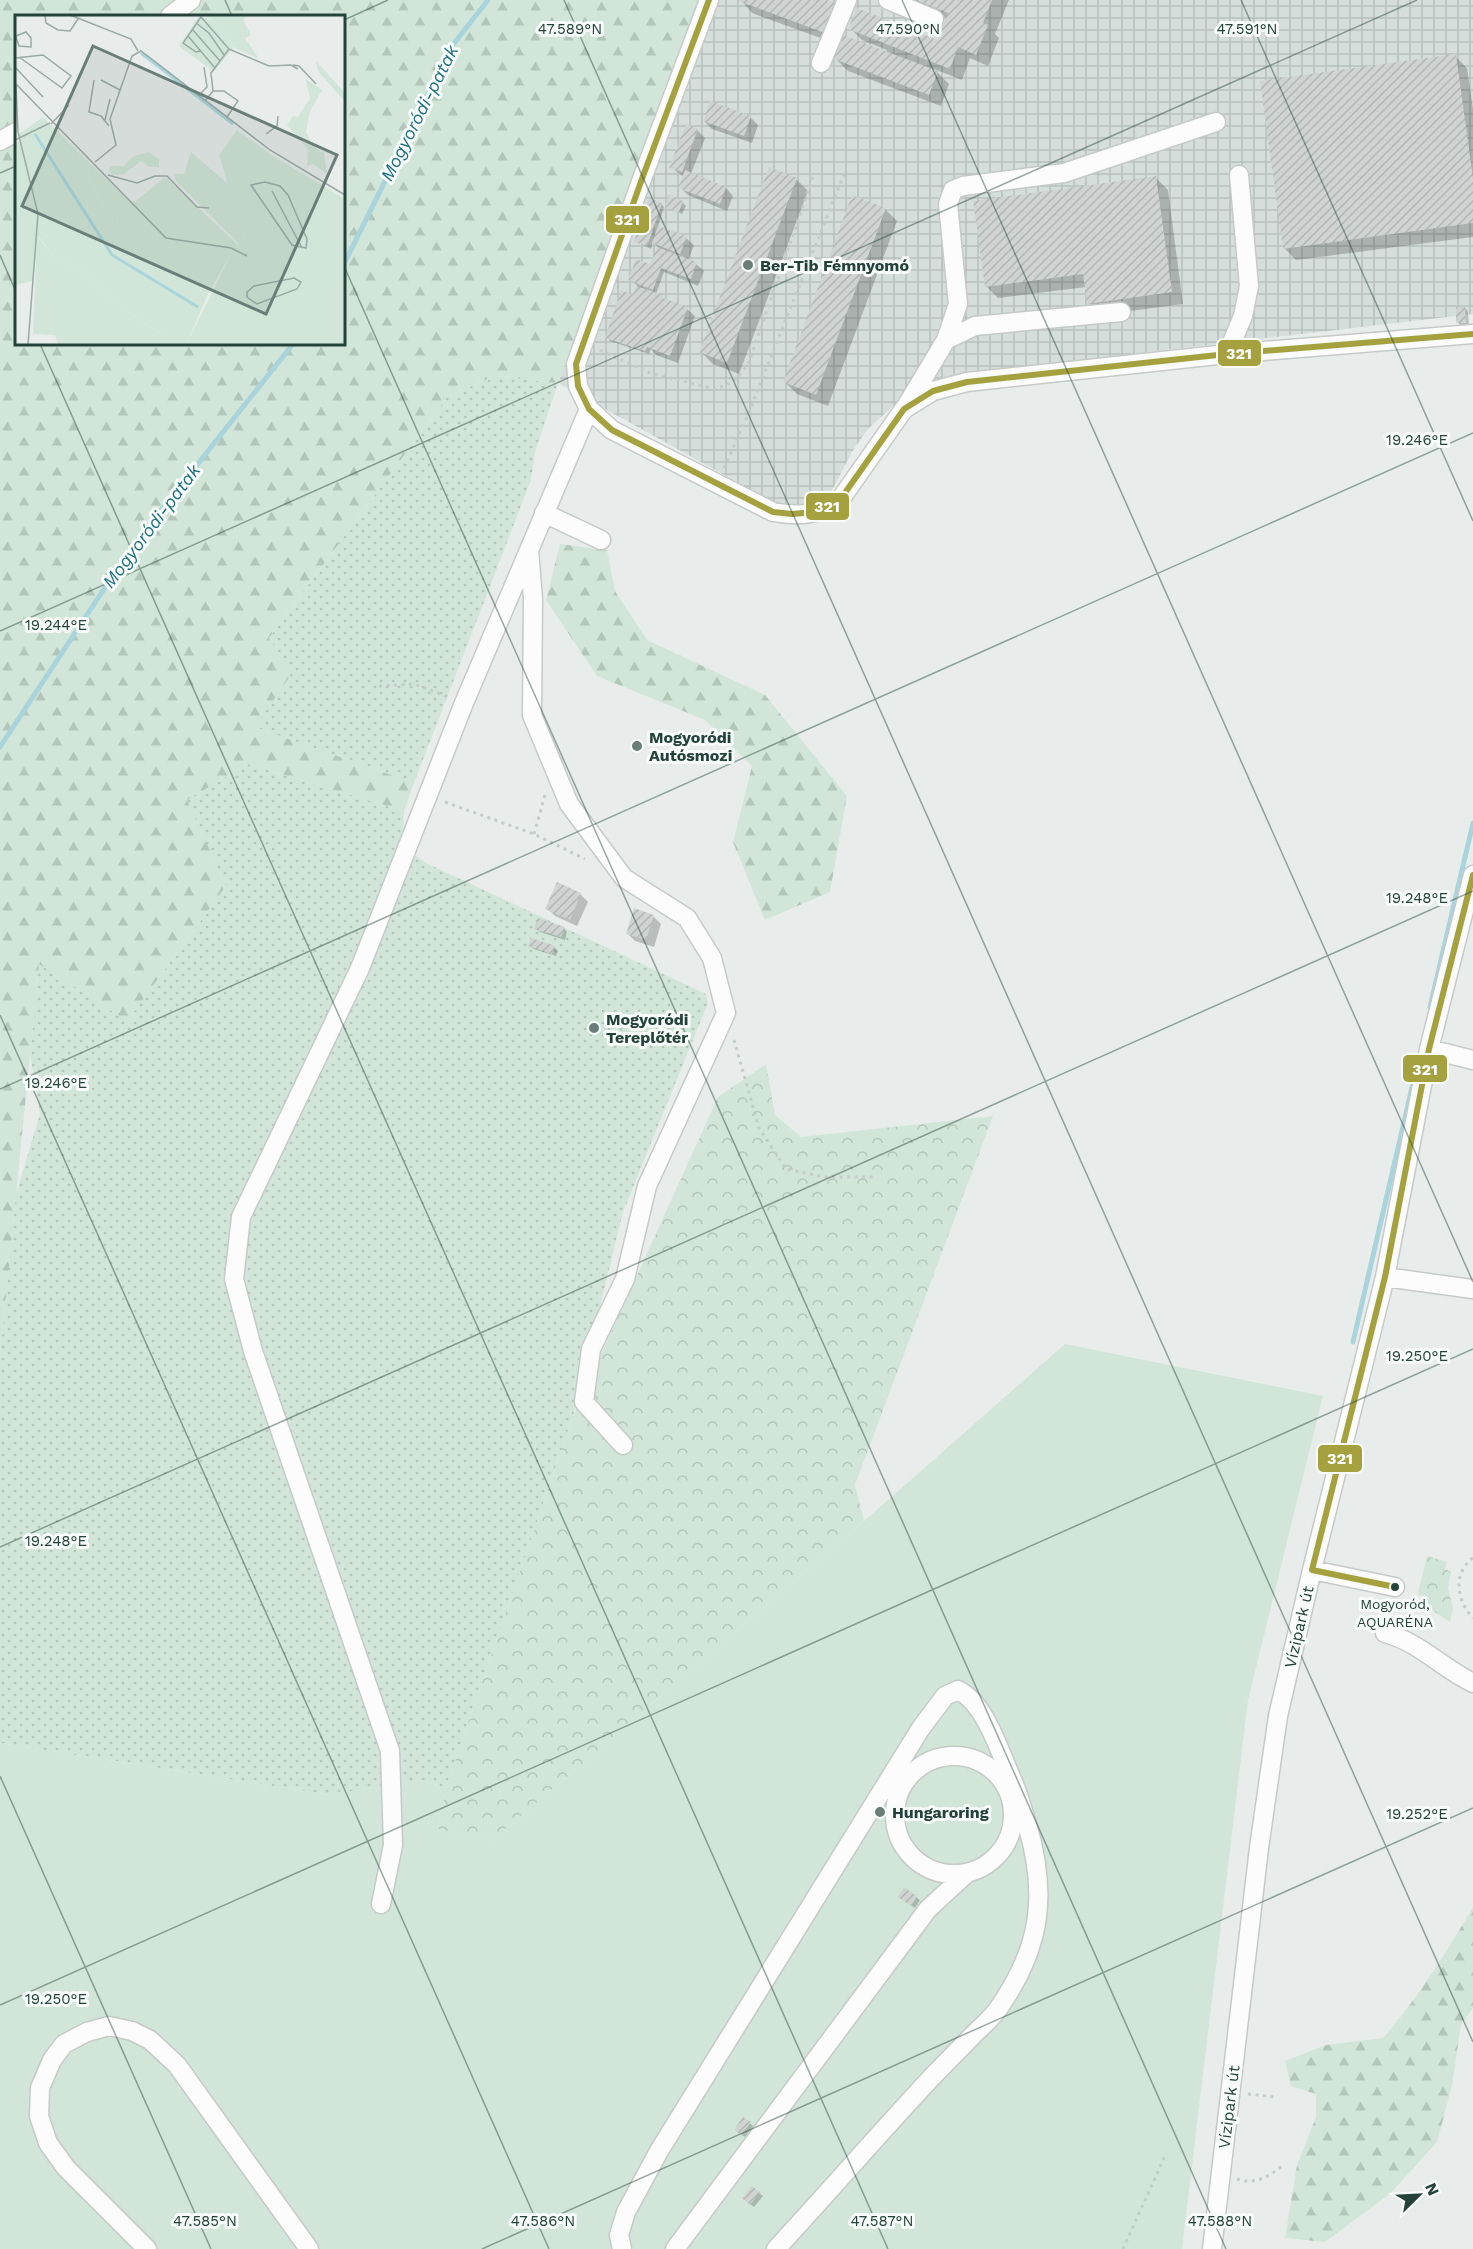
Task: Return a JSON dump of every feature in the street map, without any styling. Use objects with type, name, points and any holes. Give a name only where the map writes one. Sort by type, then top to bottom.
[{"type":"street","points":[[171,15],[191,0]]},
{"type":"street","points":[[709,0],[576,364],[578,386],[589,409],[612,430],[773,512],[793,515],[812,514],[840,500],[904,409],[946,340],[958,304],[948,204],[953,190],[963,186],[1064,173],[1216,122]]},
{"type":"street","points":[[821,63],[847,0]]},
{"type":"street","points":[[888,0],[934,19]]},
{"type":"street","points":[[0,141],[15,133]]},
{"type":"street","points":[[1227,354],[1243,316],[1249,286],[1239,176]]},
{"type":"street","points":[[946,340],[975,326],[1121,312]]},
{"type":"street","points":[[904,409],[933,391],[967,382],[1227,354],[1473,334]]},
{"type":"street","points":[[381,1904],[393,1845],[390,1751],[254,1351],[234,1279],[241,1217],[360,968],[464,703],[589,409]]},
{"type":"street","points":[[544,513],[601,540]]},
{"type":"street","points":[[529,549],[533,599],[532,716],[569,804],[624,878],[687,918],[712,958],[726,1013],[647,1186],[625,1279],[591,1349],[584,1402],[623,1444]]},
{"type":"street","name":"Vízipark út","points":[[1212,2249],[1259,1848],[1278,1716],[1385,1277],[1429,1049],[1473,874]]},
{"type":"street","points":[[1429,1049],[1473,1060]]},
{"type":"street","points":[[1385,1277],[1473,1289]]},
{"type":"street","points":[[1312,1570],[1395,1587]]},
{"type":"street","points":[[1385,1632],[1410,1641],[1449,1670],[1473,1683]]},
{"type":"street","points":[[622,2249],[619,2235],[626,2212],[659,2151],[921,1728],[945,1696],[958,1690],[967,1694],[976,1704],[986,1723],[1016,1787],[1036,1855],[1039,1883],[1037,1918],[1030,1949],[1018,1976],[997,2010],[920,2090],[776,2249]]},
{"type":"street","points":[[675,2249],[928,1910],[966,1874],[984,1867],[999,1854],[1009,1837],[1013,1818],[1011,1799],[1003,1781],[989,1767],[972,1758],[952,1755],[933,1759],[909,1776],[895,1802],[894,1822],[900,1841],[911,1857],[927,1869],[946,1874],[966,1874]]},
{"type":"street","points":[[147,2249],[66,2168],[48,2143],[39,2116],[40,2088],[52,2060],[64,2043],[87,2032],[109,2026],[132,2031],[150,2040],[177,2065],[309,2249]]},
{"type":"path","points":[[717,484],[747,417],[846,169]]},
{"type":"path","points":[[584,344],[650,373],[692,384],[715,389],[733,382],[748,365],[814,174]]},
{"type":"path","points":[[379,686],[414,684],[464,703]]},
{"type":"path","points":[[534,834],[553,766]]},
{"type":"path","points":[[430,788],[446,803],[534,834],[594,863]]},
{"type":"path","points":[[726,1013],[759,1128],[786,1169],[824,1177],[874,1177]]},
{"type":"path","points":[[1473,1558],[1466,1563],[1458,1587],[1466,1612],[1473,1618]]},
{"type":"path","points":[[1231,2091],[1275,2097]]},
{"type":"path","points":[[1123,2249],[1165,2156]]},
{"type":"path","points":[[1221,2172],[1246,2182],[1269,2177],[1282,2166]]},
{"type":"shaded area","points":[[701,0],[1473,0],[1473,314],[977,372],[936,383],[892,407],[868,429],[852,452],[831,492],[807,506],[784,508],[558,383]]},
{"type":"green space","points":[[0,0],[701,0],[558,383],[494,376],[447,397],[269,638],[292,673],[255,727],[414,783],[404,811],[248,764],[187,800],[226,886],[127,1021],[39,964],[0,1356]]},
{"type":"green space","points":[[494,376],[558,383],[535,452],[531,480],[414,783],[254,727],[291,673],[269,638],[447,397]]},
{"type":"green space","points":[[560,544],[607,550],[615,591],[647,640],[765,695],[847,796],[830,892],[765,920],[733,842],[752,766],[705,720],[597,676],[546,600]]},
{"type":"green space","points":[[248,764],[404,811],[402,846],[426,863],[706,994],[708,1003],[623,1212],[573,1416],[446,1788],[421,1780],[330,1795],[0,1743],[0,1356],[16,1194],[40,1114],[30,1055],[39,963],[127,1021],[226,886],[186,800]]},
{"type":"green space","points":[[766,1064],[775,1115],[801,1137],[993,1116],[855,1485],[864,1521],[492,1841],[438,1829],[446,1788],[573,1416],[718,1097]]},
{"type":"green space","name":"Hungaroring","points":[[1065,1344],[1323,1396],[1248,1700],[1182,2249],[0,2249],[0,1743],[330,1795],[421,1780],[446,1788],[438,1829],[492,1841],[864,1521]]},
{"type":"green space","points":[[1427,1556],[1447,1562],[1445,1569],[1451,1572],[1448,1588],[1453,1609],[1450,1622],[1436,1613],[1418,1593]]},
{"type":"green space","points":[[1473,1907],[1473,2008],[1461,2025],[1452,2086],[1437,2142],[1391,2193],[1325,2242],[1285,2238],[1297,2165],[1316,2117],[1316,2094],[1291,2086],[1285,2061],[1326,2045],[1383,2038],[1431,1975]]},
{"type":"building","points":[[736,0],[827,0],[836,3],[825,33]]},
{"type":"building","points":[[916,0],[992,0],[983,23],[988,25],[976,55],[958,47],[950,69],[848,29],[857,8],[937,40],[948,13]]},
{"type":"building","points":[[843,35],[938,71],[929,95],[834,59]]},
{"type":"building","points":[[1456,54],[1473,178],[1473,223],[1283,249],[1260,81]]},
{"type":"building","points":[[710,101],[751,116],[744,136],[703,121]]},
{"type":"building","points":[[686,124],[698,129],[682,172],[669,168]]},
{"type":"building","name":"Ber-Tib Fémnyomó","points":[[769,167],[797,178],[727,363],[699,352]]},
{"type":"building","points":[[685,170],[726,187],[720,204],[678,188]]},
{"type":"building","points":[[1156,176],[1172,292],[1087,304],[1083,274],[985,287],[973,201]]},
{"type":"building","points":[[669,195],[683,201],[679,212],[665,207]]},
{"type":"building","points":[[852,195],[886,208],[816,395],[783,382]]},
{"type":"building","points":[[649,198],[662,203],[647,246],[634,242]]},
{"type":"building","points":[[658,226],[687,236],[680,254],[652,243]]},
{"type":"building","points":[[657,247],[697,262],[691,279],[661,268],[653,290],[628,280],[636,259],[650,264]]},
{"type":"building","points":[[636,286],[661,294],[663,298],[688,307],[670,356],[647,347],[645,351],[605,338],[621,290],[633,295]]},
{"type":"building","points":[[1456,307],[1465,307],[1466,323],[1456,323]]},
{"type":"building","points":[[557,882],[581,893],[570,920],[545,909]]},
{"type":"building","points":[[634,908],[654,915],[646,940],[626,934]]},
{"type":"building","points":[[538,918],[565,927],[561,937],[534,929]]},
{"type":"building","points":[[531,938],[555,946],[552,954],[528,946]]},
{"type":"building","points":[[904,1887],[917,1896],[911,1906],[898,1897]]},
{"type":"building","points":[[743,2117],[751,2122],[741,2135],[734,2130]]},
{"type":"building","points":[[752,2186],[760,2192],[750,2205],[742,2198]]},
{"type":"waterway","name":"Mogyoródi-patak","points":[[345,262],[452,46],[488,0]]},
{"type":"waterway","name":"Mogyoródi-patak","points":[[0,747],[131,548],[292,345]]},
{"type":"waterway","points":[[1430,1007],[1473,823]]},
{"type":"waterway","points":[[1353,1342],[1417,1066]]},
{"type":"transit line","name":"321","points":[[709,0],[576,364],[578,386],[589,409],[612,430],[773,512],[792,514],[816,512],[840,500],[904,409],[933,391],[967,382],[1227,354],[1473,334]]},
{"type":"transit line","name":"321","points":[[1395,1587],[1312,1570],[1385,1277],[1429,1049],[1473,875]]},
{"type":"place","name":"Ber-Tib Fémnyomó","points":[[748,265]]},
{"type":"place","name":"Mogyoródi Autósmozi","points":[[637,746]]},
{"type":"place","name":"Mogyoródi Tereplőtér","points":[[594,1028]]},
{"type":"place","name":"Mogyoród, AQUARÉNA","points":[[1395,1587]]},
{"type":"place","name":"Hungaroring","points":[[880,1812]]}]
